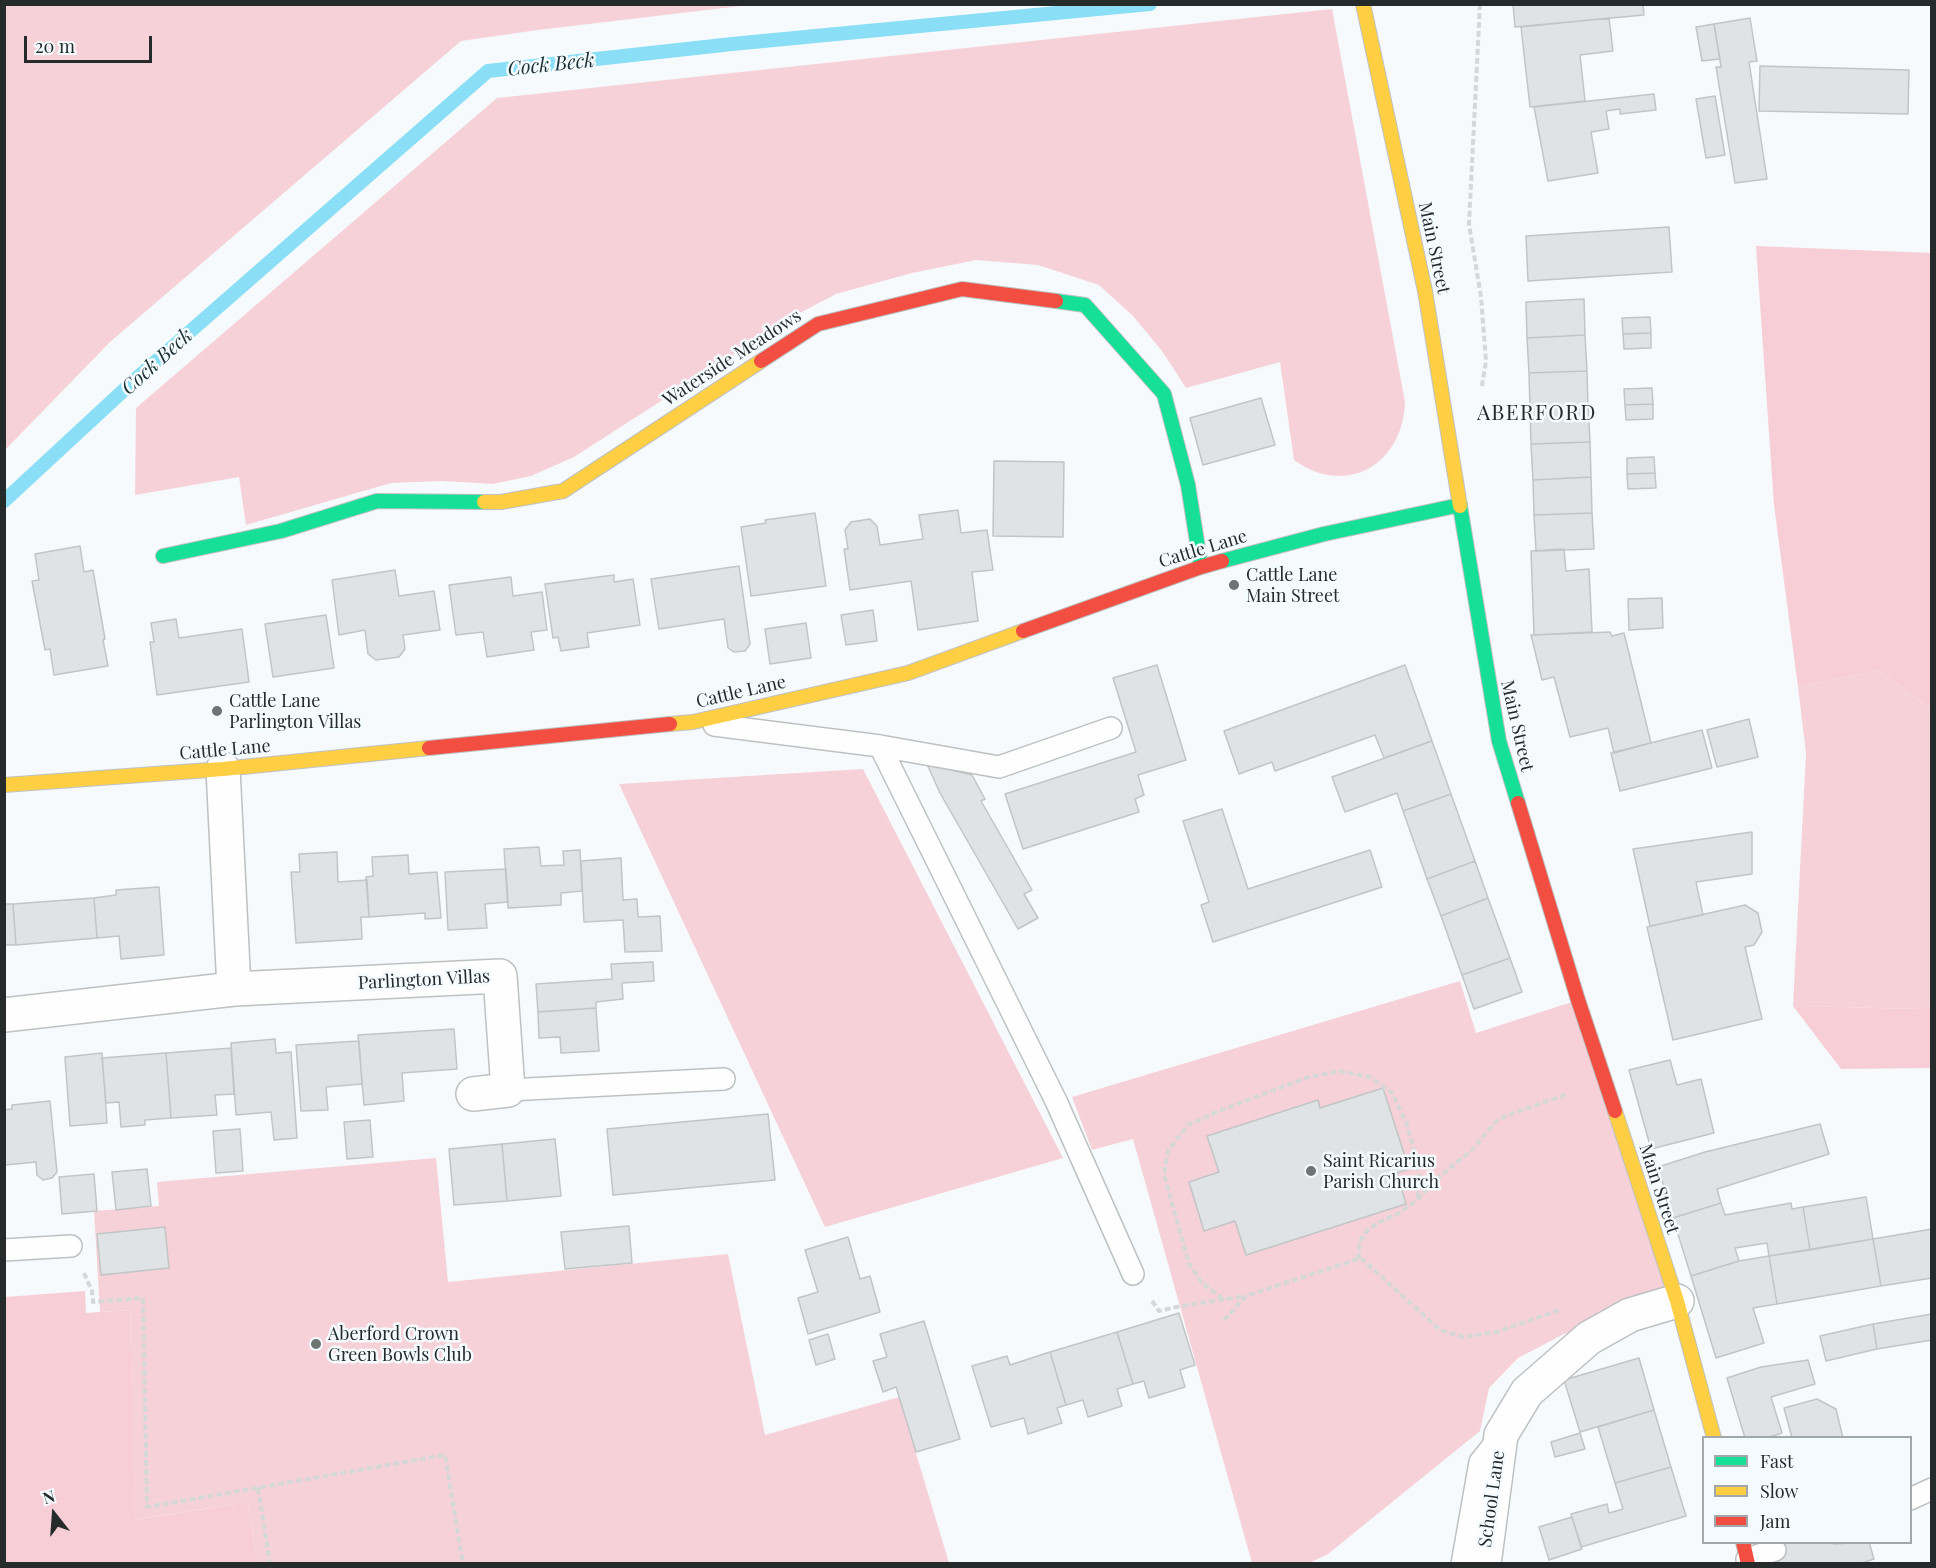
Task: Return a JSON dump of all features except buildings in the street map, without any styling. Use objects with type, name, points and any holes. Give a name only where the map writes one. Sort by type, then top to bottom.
[{"type":"street","name":"Main Street","points":[[1363,4],[1425,291],[1499,741],[1677,1301],[1714,1436]]},
{"type":"street","name":"Waterside Meadows","points":[[163,556],[281,531],[377,501],[501,502],[563,491],[818,324],[962,289],[1085,305],[1164,394],[1188,485],[1201,567]]},
{"type":"street","name":"Cattle Lane","points":[[4,785],[223,769],[693,722],[908,673],[1201,567],[1324,534],[1460,505]]},
{"type":"street","points":[[223,769],[234,989]]},
{"type":"street","name":"Parlington Villas","points":[[4,1015],[234,989],[500,976],[508,1090]]},
{"type":"street","points":[[473,1094],[508,1090]]},
{"type":"street","name":"School Lane","points":[[1484,1563],[1501,1435],[1527,1392],[1589,1338],[1630,1315],[1677,1301]]},
{"type":"lane","points":[[693,722],[880,746],[999,766],[1111,728]]},
{"type":"lane","points":[[880,746],[1056,1101],[1132,1274]]},
{"type":"lane","points":[[508,1090],[724,1079]]},
{"type":"lane","points":[[4,1250],[71,1246]]},
{"type":"lane","name":"School Lane","points":[[1462,1563],[1480,1462],[1501,1435]]},
{"type":"lane","points":[[1912,1499],[1932,1489]]},
{"type":"lane","points":[[1746,1555],[1774,1550]]},
{"type":"path","points":[[1480,4],[1469,224],[1481,297],[1486,361],[1480,394]]},
{"type":"path","points":[[1223,1299],[1202,1283],[1189,1264],[1164,1174],[1168,1151],[1188,1125],[1309,1077],[1339,1071],[1370,1077],[1392,1093],[1406,1122],[1420,1182],[1418,1200]]},
{"type":"path","points":[[1358,1259],[1360,1241],[1368,1230],[1399,1214],[1418,1200],[1439,1177],[1473,1149],[1498,1119],[1605,1080]]},
{"type":"path","points":[[71,1246],[92,1291],[93,1302],[143,1298],[147,1507],[445,1455],[463,1563]]},
{"type":"path","points":[[1132,1274],[1159,1311],[1246,1296],[1362,1259],[1440,1330],[1463,1337],[1497,1332],[1567,1307]]},
{"type":"path","points":[[1224,1320],[1246,1296]]},
{"type":"path","points":[[258,1488],[270,1563]]},
{"type":"shaded area","points":[[5,4],[749,5],[461,41],[110,342],[5,450]]},
{"type":"shaded area","points":[[1332,9],[1405,402],[1399,434],[1391,447],[1382,459],[1356,474],[1340,476],[1323,474],[1294,460],[1280,362],[1186,388],[1162,351],[1133,316],[1099,285],[1038,265],[976,260],[912,273],[836,294],[790,318],[574,457],[531,476],[493,484],[442,481],[391,483],[246,525],[239,477],[135,495],[136,408],[497,98]]},
{"type":"shaded area","points":[[1756,246],[1931,253],[1931,709],[1878,670],[1798,687],[1774,505]]},
{"type":"shaded area","points":[[1878,670],[1931,709],[1931,1006],[1918,1009],[1793,1006],[1806,753],[1798,687]]},
{"type":"shaded area","points":[[863,769],[1063,1158],[825,1227],[619,784]]},
{"type":"shaded area","points":[[1460,981],[1476,1033],[1578,1000],[1677,1301],[1564,1334],[1518,1358],[1489,1388],[1480,1431],[1328,1554],[1309,1563],[1252,1563],[1133,1139],[1092,1150],[1072,1097]]},
{"type":"shaded area","points":[[1793,1006],[1918,1009],[1931,1006],[1931,1068],[1841,1069]]},
{"type":"shaded area","points":[[436,1158],[448,1282],[728,1254],[765,1435],[899,1397],[949,1563],[257,1563],[248,1502],[134,1520],[130,1310],[100,1312],[94,1211],[159,1206],[157,1182]]},
{"type":"shaded area","points":[[85,1291],[86,1313],[130,1310],[135,1520],[248,1502],[257,1563],[5,1563],[5,1297]]},
{"type":"waterway","name":"Cock Beck","points":[[4,501],[138,377],[488,71],[732,44],[1150,4]]},
{"type":"traffic: fast","points":[[1056,301],[1085,305],[1164,394],[1188,485],[1201,567]]},
{"type":"traffic: fast","points":[[163,556],[281,531],[377,501],[484,502]]},
{"type":"traffic: fast","points":[[1222,561],[1324,534],[1460,505]]},
{"type":"traffic: fast","points":[[1460,506],[1499,741],[1518,803]]},
{"type":"traffic: slow","points":[[1363,4],[1425,291],[1460,506]]},
{"type":"traffic: slow","points":[[484,502],[501,502],[563,491],[761,361]]},
{"type":"traffic: slow","points":[[670,724],[693,722],[908,673],[1023,631]]},
{"type":"traffic: slow","points":[[4,785],[223,769],[429,748]]},
{"type":"traffic: slow","points":[[1615,1111],[1677,1301],[1713,1436]]},
{"type":"traffic: jam","points":[[761,361],[818,324],[962,289],[1056,301]]},
{"type":"traffic: jam","points":[[1023,631],[1222,561]]},
{"type":"traffic: jam","points":[[429,748],[670,724]]},
{"type":"traffic: jam","points":[[1518,803],[1578,1000],[1615,1111]]},
{"type":"traffic: jam","points":[[1743,1544],[1748,1564]]},
{"type":"place","name":"Cattle Lane Main Street","points":[[1234,585]]},
{"type":"place","name":"Cattle Lane Parlington Villas","points":[[217,711]]},
{"type":"place","name":"Saint Ricarius Parish Church","points":[[1311,1171]]},
{"type":"place","name":"Aberford Crown Green Bowls Club","points":[[316,1344]]},
{"type":"district","name":"ABERFORD","points":[[1537,413]]}]
